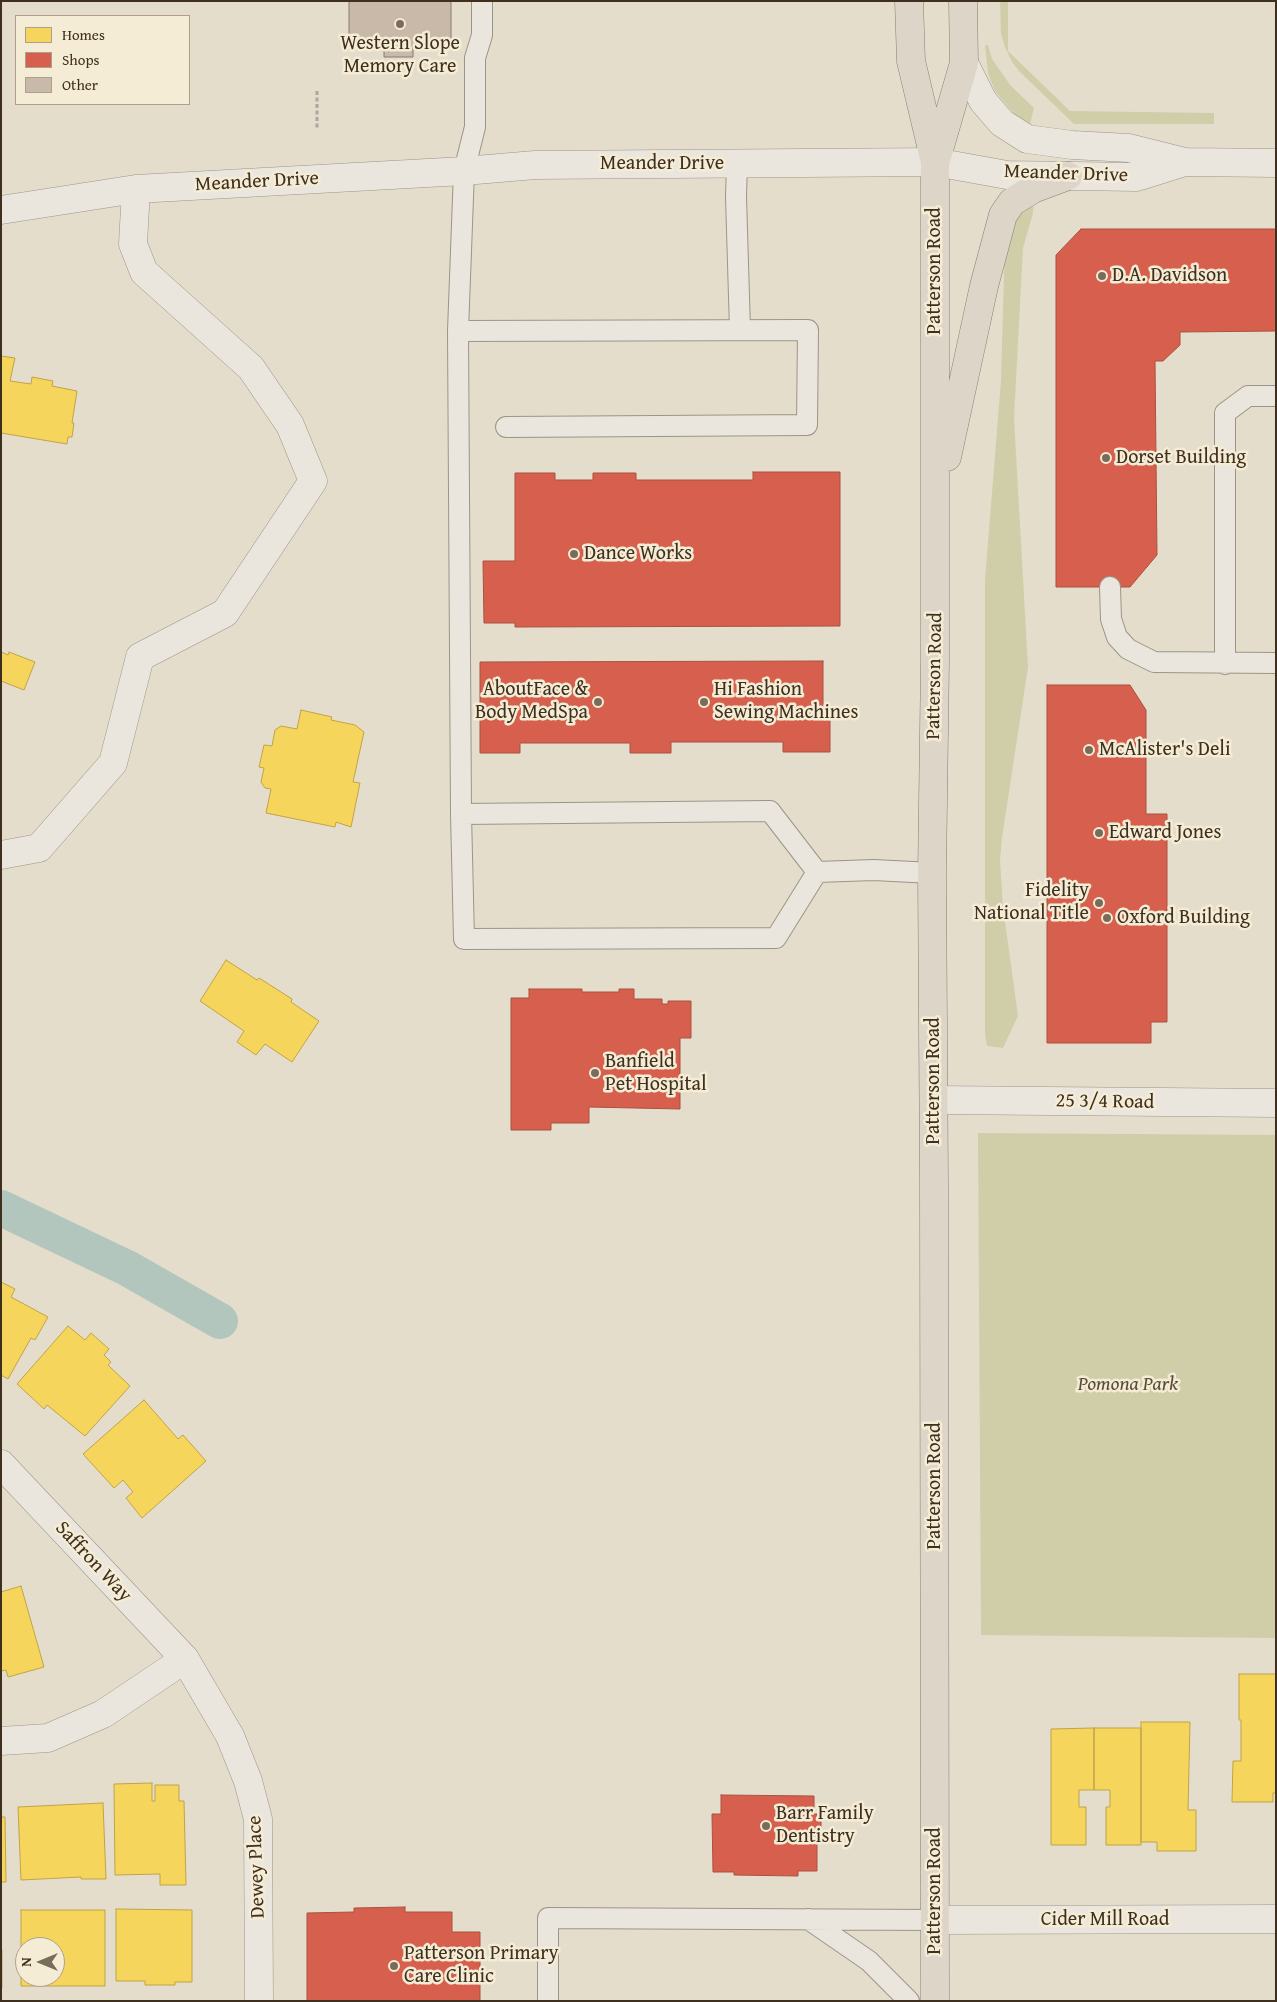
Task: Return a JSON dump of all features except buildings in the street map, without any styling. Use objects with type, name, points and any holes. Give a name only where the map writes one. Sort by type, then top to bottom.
[{"type":"main road","name":"Patterson Road","points":[[909,1],[910,61],[935,162],[935,662],[932,873],[935,2001]]},
{"type":"main road","name":"Patterson Road","points":[[935,162],[964,63],[963,1]]},
{"type":"main road","points":[[935,510],[984,286],[1003,215],[1012,202],[1033,189],[1068,176]]},
{"type":"street","name":"Meander Drive","points":[[964,63],[983,101],[1002,123],[1028,139],[1072,145],[1129,148],[1186,162],[1276,163]]},
{"type":"street","name":"Meander Drive","points":[[1,210],[136,189],[464,171],[535,164],[935,162],[1007,175],[1137,177],[1186,162]]},
{"type":"street","points":[[1,856],[39,848],[113,763],[140,657],[225,613],[313,481],[290,425],[251,368],[144,272],[133,244],[136,189]]},
{"type":"street","name":"25 3/4 Road","points":[[934,1100],[1276,1103]]},
{"type":"street","name":"Saffron Way","points":[[1,1464],[185,1659]]},
{"type":"street","points":[[1,1741],[48,1738],[103,1714],[185,1659]]},
{"type":"street","name":"Dewey Place","points":[[185,1659],[230,1736],[248,1781],[258,1819],[259,2001]]},
{"type":"street","name":"Cider Mill Road","points":[[935,1920],[1276,1919]]},
{"type":"lane","points":[[482,1],[482,35],[475,58],[475,127],[464,171],[458,331],[461,814],[464,938],[776,938],[817,872]]},
{"type":"lane","points":[[738,164],[736,206],[740,330]]},
{"type":"lane","points":[[458,331],[808,330],[807,425],[506,427]]},
{"type":"lane","points":[[1225,664],[1225,413],[1248,396],[1276,396]]},
{"type":"lane","points":[[1110,587],[1111,619],[1117,637],[1128,649],[1154,662],[1276,663]]},
{"type":"lane","points":[[461,814],[770,811],[817,872]]},
{"type":"lane","points":[[817,872],[874,870],[932,873]]},
{"type":"lane","points":[[548,2001],[548,1918],[935,1920]]},
{"type":"lane","points":[[808,1919],[870,1961],[909,2001]]},
{"type":"path","points":[[317,90],[317,128]]},
{"type":"green space","points":[[1000,1],[1008,1],[1008,51],[1070,111],[1214,113],[1214,124],[1074,124],[1012,62],[1001,34]]},
{"type":"green space","points":[[985,45],[988,45],[992,59],[1011,86],[1034,108],[1030,124],[1015,115],[995,91],[988,73]]},
{"type":"green space","points":[[1034,198],[1033,213],[1023,248],[1014,418],[1028,667],[1000,860],[1003,907],[1018,1016],[1003,1048],[987,1046],[985,1035],[985,580],[1001,380],[1005,239],[1014,217]]},
{"type":"green space","name":"Pomona Park","points":[[978,1133],[1276,1135],[1276,1638],[981,1635]]},
{"type":"waterway","points":[[1,1208],[127,1268],[220,1321]]},
{"type":"place","name":"Western Slope Memory Care","points":[[400,24]]},
{"type":"place","name":"D.A. Davidson","points":[[1102,276]]},
{"type":"place","name":"Dorset Building","points":[[1106,458]]},
{"type":"place","name":"Dance Works","points":[[574,554]]},
{"type":"place","name":"AboutFace & Body MedSpa","points":[[598,702]]},
{"type":"place","name":"Hi Fashion Sewing Machines","points":[[704,702]]},
{"type":"place","name":"McAlister's Deli","points":[[1089,750]]},
{"type":"place","name":"Edward Jones","points":[[1099,833]]},
{"type":"place","name":"Fidelity National Title","points":[[1099,903]]},
{"type":"place","name":"Oxford Building","points":[[1107,918]]},
{"type":"place","name":"Banfield Pet Hospital","points":[[595,1073]]},
{"type":"place","name":"Barr Family Dentistry","points":[[766,1826]]},
{"type":"place","name":"Patterson Primary Care Clinic","points":[[394,1966]]}]
